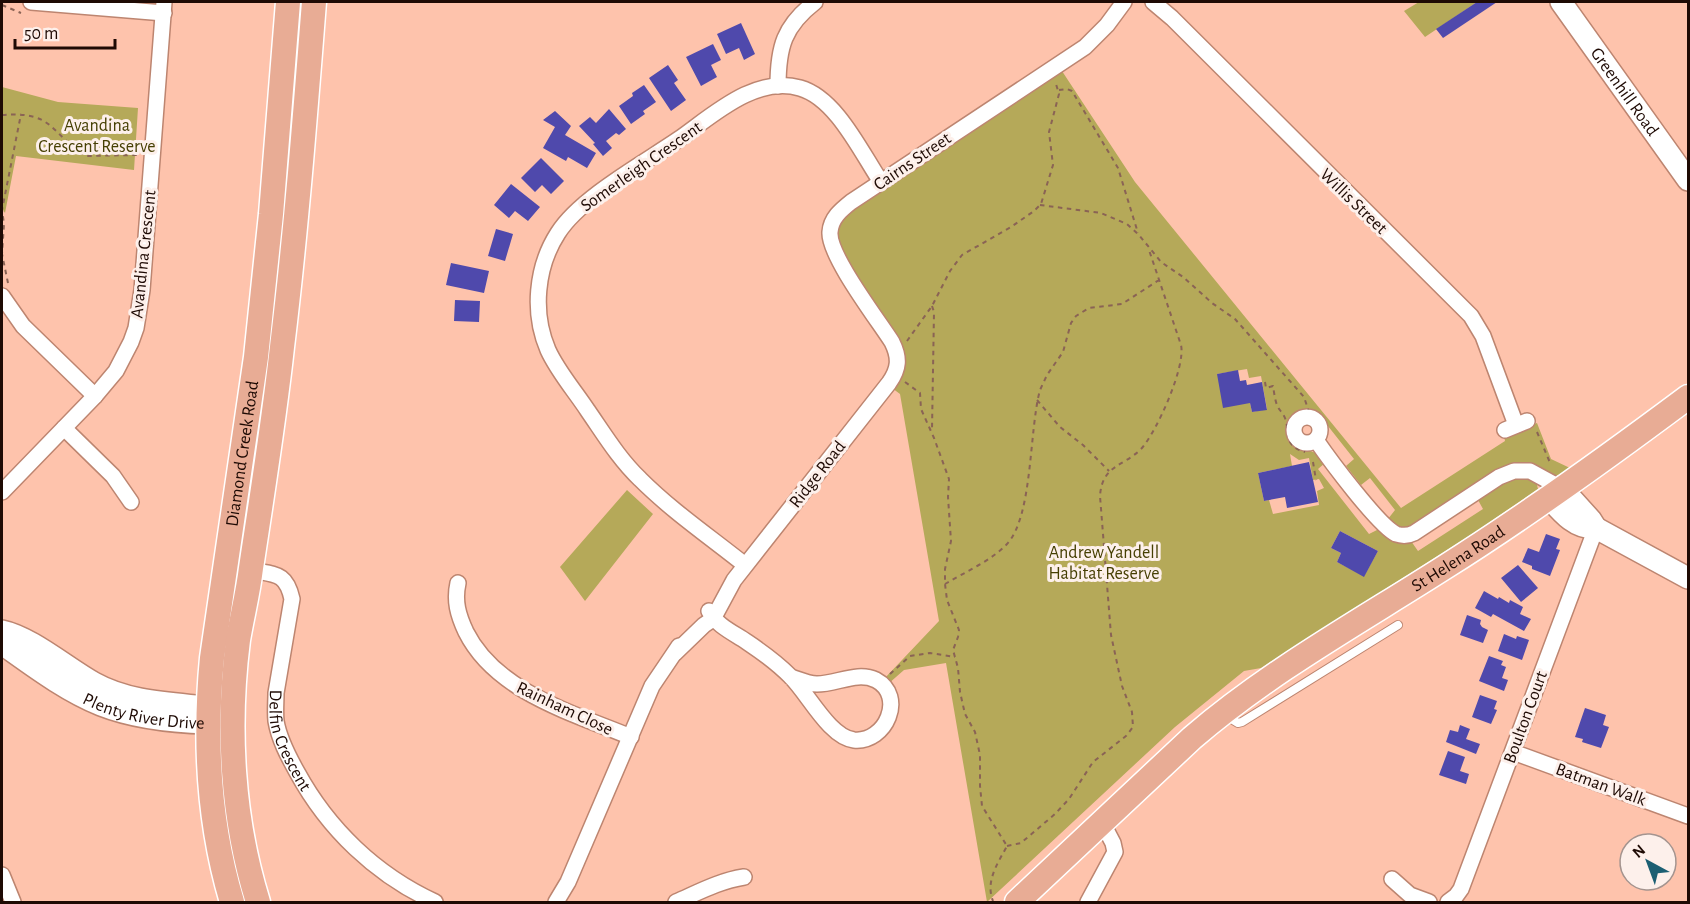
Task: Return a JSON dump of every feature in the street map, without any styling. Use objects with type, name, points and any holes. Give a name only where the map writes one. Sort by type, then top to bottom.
[{"type":"main road","name":"Diamond Creek Road","points":[[232,903],[215,834],[209,776],[207,715],[212,658],[258,345],[288,2]]},
{"type":"main road","name":"Diamond Creek Road","points":[[258,903],[246,858],[241,826],[236,787],[233,715],[238,641],[251,570],[282,347],[314,2]]},
{"type":"main road","name":"St Helena Road","points":[[1017,903],[1221,713],[1287,666],[1447,566],[1552,484],[1689,397]]},
{"type":"main road","name":"Delfin Crescent","points":[[226,565],[251,570]]},
{"type":"main road","name":"Plenty River Drive","points":[[207,715],[233,715]]},
{"type":"street","points":[[31,2],[164,7]]},
{"type":"street","points":[[778,86],[778,56],[785,37],[800,15],[815,2]]},
{"type":"street","name":"Cairns Street","points":[[896,365],[837,257],[830,238],[831,225],[837,214],[851,202],[1085,47],[1124,2]]},
{"type":"street","name":"Willis Street","points":[[1153,2],[1172,18],[1471,316],[1483,336],[1516,425]]},
{"type":"street","name":"Greenhill Road","points":[[1561,2],[1689,180]]},
{"type":"street","name":"Avandina Crescent","points":[[2,492],[95,396],[116,371],[136,328],[140,309],[164,7]]},
{"type":"street","name":"Somerleigh Crescent","points":[[745,565],[651,490],[617,453],[549,352],[541,328],[539,291],[541,276],[553,242],[567,220],[585,203],[755,90],[778,86],[800,88],[825,102],[836,114],[881,182]]},
{"type":"street","points":[[6,291],[24,326],[95,396]]},
{"type":"street","name":"Ridge Road","points":[[556,903],[568,882],[652,686],[691,627],[713,614],[718,594],[745,565],[896,365]]},
{"type":"street","points":[[1313,447],[1320,435],[1320,426],[1311,418],[1299,420],[1294,432],[1295,436],[1302,442],[1310,443],[1313,447],[1378,518],[1391,531],[1400,535],[1414,533],[1509,472],[1530,471],[1552,484],[1592,520],[1596,528],[1689,578]]},
{"type":"street","points":[[64,428],[113,477],[131,502]]},
{"type":"street","name":"Boulton Court","points":[[1448,903],[1461,889],[1596,528]]},
{"type":"street","name":"Delfin Crescent","points":[[251,570],[280,576],[289,585],[292,599],[276,693],[276,707],[279,731],[295,768],[316,803],[357,850],[392,878],[435,903]]},
{"type":"street","name":"Rainham Close","points":[[458,583],[455,602],[463,626],[478,650],[495,670],[517,687],[541,699],[631,737]]},
{"type":"street","points":[[713,614],[791,677],[832,727],[843,736],[853,740],[864,740],[886,725],[890,712],[889,698],[881,684],[874,679],[859,676],[811,684],[791,677]]},
{"type":"street","name":"Plenty River Drive","points":[[2,631],[22,638],[108,690],[162,711]]},
{"type":"street","name":"Plenty River Drive","points":[[2,644],[85,698],[126,713],[162,711],[207,715]]},
{"type":"street","name":"Batman Walk","points":[[1513,752],[1689,816]]},
{"type":"street","points":[[1088,903],[1115,852],[1102,822]]},
{"type":"street","points":[[2,875],[13,903]]},
{"type":"street","points":[[676,903],[714,884],[744,877]]},
{"type":"street","points":[[1392,879],[1410,895],[1429,903]]},
{"type":"street","name":"Ridge Road","points":[[564,903],[568,882]]},
{"type":"lane","points":[[1221,713],[1238,723],[1242,722],[1398,625]]},
{"type":"path","points":[[1007,846],[982,806],[980,755],[975,732],[965,714],[953,650],[959,630],[947,600],[945,584],[945,569],[951,541],[948,497],[950,483],[932,432],[921,409],[920,393],[896,365],[932,306],[950,271],[962,255],[1011,226],[1040,205],[1053,165],[1050,132],[1059,90],[1048,71]]},
{"type":"path","points":[[1059,90],[1072,91],[1116,164],[1139,235]]},
{"type":"path","points":[[2,115],[21,114],[43,120],[86,156],[138,156]]},
{"type":"path","points":[[6,291],[2,254],[4,224],[2,210],[21,114]]},
{"type":"path","points":[[1040,205],[1108,214],[1127,224],[1161,262],[1235,319],[1304,397],[1311,418]]},
{"type":"path","points":[[993,901],[991,881],[1007,846],[1021,843],[1055,814],[1069,799],[1093,762],[1133,728],[1132,712],[1122,686],[1111,634],[1100,495],[1101,483],[1109,471],[1130,458],[1144,445],[1168,401],[1181,361],[1182,349],[1149,250]]},
{"type":"path","points":[[945,584],[998,552],[1016,532],[1024,502],[1037,399],[1047,375],[1066,346],[1071,323],[1076,316],[1089,308],[1122,304],[1159,280]]},
{"type":"path","points":[[932,306],[935,354],[932,432]]},
{"type":"path","points":[[1264,382],[1266,388],[1273,386],[1276,404],[1286,420],[1287,434],[1291,443],[1298,449],[1313,447]]},
{"type":"path","points":[[1037,399],[1060,427],[1083,445],[1109,471]]},
{"type":"path","points":[[1516,425],[1532,419],[1552,484]]},
{"type":"path","points":[[1313,457],[1316,480]]},
{"type":"path","points":[[888,676],[910,656],[933,653],[955,657]]},
{"type":"green space","points":[[1419,2],[1477,2],[1425,37],[1404,11]]},
{"type":"green space","name":"Andrew Yandell Habitat Reserve","points":[[1060,68],[1135,182],[1401,508],[1505,441],[1504,436],[1537,423],[1551,459],[1570,468],[1555,475],[1528,465],[1410,527],[1401,527],[1388,519],[1395,510],[1370,478],[1361,485],[1346,466],[1354,459],[1324,421],[1311,411],[1301,412],[1290,423],[1289,433],[1296,446],[1316,453],[1325,463],[1318,469],[1369,534],[1379,529],[1411,541],[1418,551],[1483,509],[1478,500],[1505,482],[1528,478],[1536,481],[1538,489],[1477,531],[1261,668],[1244,671],[1175,727],[987,902],[946,663],[904,670],[888,684],[884,679],[939,621],[900,394],[892,388],[901,375],[834,237],[840,217]],"holes":[[[1247,369],[1249,378],[1261,376],[1267,409],[1252,412],[1250,403],[1217,374]],[[1290,454],[1299,460],[1309,458],[1313,480],[1319,479],[1324,488],[1317,491],[1319,505],[1273,514],[1269,500],[1264,501],[1258,473],[1292,466]],[[1340,531],[1378,551],[1364,576],[1337,562],[1341,553],[1331,548]]]},
{"type":"green space","name":"Avandina Crescent Reserve","points":[[2,87],[58,102],[138,108],[134,170],[16,156],[5,213],[2,208]]},
{"type":"green space","points":[[627,490],[653,514],[585,601],[560,567]]},
{"type":"building","points":[[1477,2],[1497,2],[1443,38],[1436,29]]},
{"type":"building","points":[[741,23],[755,54],[744,60],[739,48],[726,54],[717,34]]},
{"type":"building","points":[[713,44],[721,60],[711,65],[717,77],[701,86],[686,57]]},
{"type":"building","points":[[668,65],[678,80],[674,83],[686,100],[671,111],[649,78]]},
{"type":"building","points":[[644,85],[656,102],[643,111],[645,114],[631,124],[619,106]]},
{"type":"building","points":[[609,109],[626,129],[606,141],[612,148],[603,156],[593,144],[595,143],[579,126],[590,117],[596,123]]},
{"type":"building","points":[[555,111],[571,126],[565,135],[596,153],[587,168],[568,157],[566,161],[543,148],[555,127],[543,120]]},
{"type":"building","points":[[541,158],[564,181],[551,194],[542,185],[535,192],[521,178]]},
{"type":"building","points":[[511,184],[540,207],[528,221],[515,211],[509,218],[494,205]]},
{"type":"building","points":[[496,229],[513,234],[505,261],[488,256]]},
{"type":"building","points":[[451,263],[489,271],[484,293],[446,285]]},
{"type":"building","points":[[455,300],[480,301],[479,322],[454,321]]},
{"type":"building","points":[[1238,370],[1240,381],[1246,380],[1247,385],[1262,382],[1267,410],[1252,412],[1250,403],[1223,408],[1217,374]]},
{"type":"building","points":[[1309,462],[1318,502],[1287,508],[1285,497],[1264,501],[1258,473]]},
{"type":"building","points":[[1340,531],[1378,551],[1364,577],[1337,562],[1341,553],[1331,548]]},
{"type":"building","points":[[1546,534],[1560,539],[1556,549],[1560,550],[1550,576],[1522,562],[1528,548],[1539,552]]},
{"type":"building","points":[[1518,565],[1538,588],[1521,602],[1501,578]]},
{"type":"building","points":[[1484,591],[1498,599],[1499,597],[1509,603],[1510,600],[1523,607],[1520,614],[1531,619],[1524,631],[1493,614],[1491,617],[1475,608]]},
{"type":"building","points":[[1467,615],[1481,620],[1482,627],[1488,630],[1483,643],[1460,635]]},
{"type":"building","points":[[1504,634],[1516,639],[1517,636],[1529,640],[1522,660],[1498,651]]},
{"type":"building","points":[[1489,656],[1503,661],[1501,665],[1506,667],[1502,678],[1508,680],[1504,691],[1479,681]]},
{"type":"building","points":[[1480,695],[1497,701],[1494,709],[1497,710],[1491,724],[1472,717]]},
{"type":"building","points":[[1585,708],[1606,715],[1603,725],[1609,727],[1601,748],[1582,742],[1583,739],[1575,737]]},
{"type":"building","points":[[1460,725],[1470,729],[1466,739],[1480,744],[1476,754],[1446,742],[1450,730],[1458,732]]},
{"type":"building","points":[[1448,751],[1465,757],[1460,771],[1469,774],[1466,784],[1439,775]]}]
